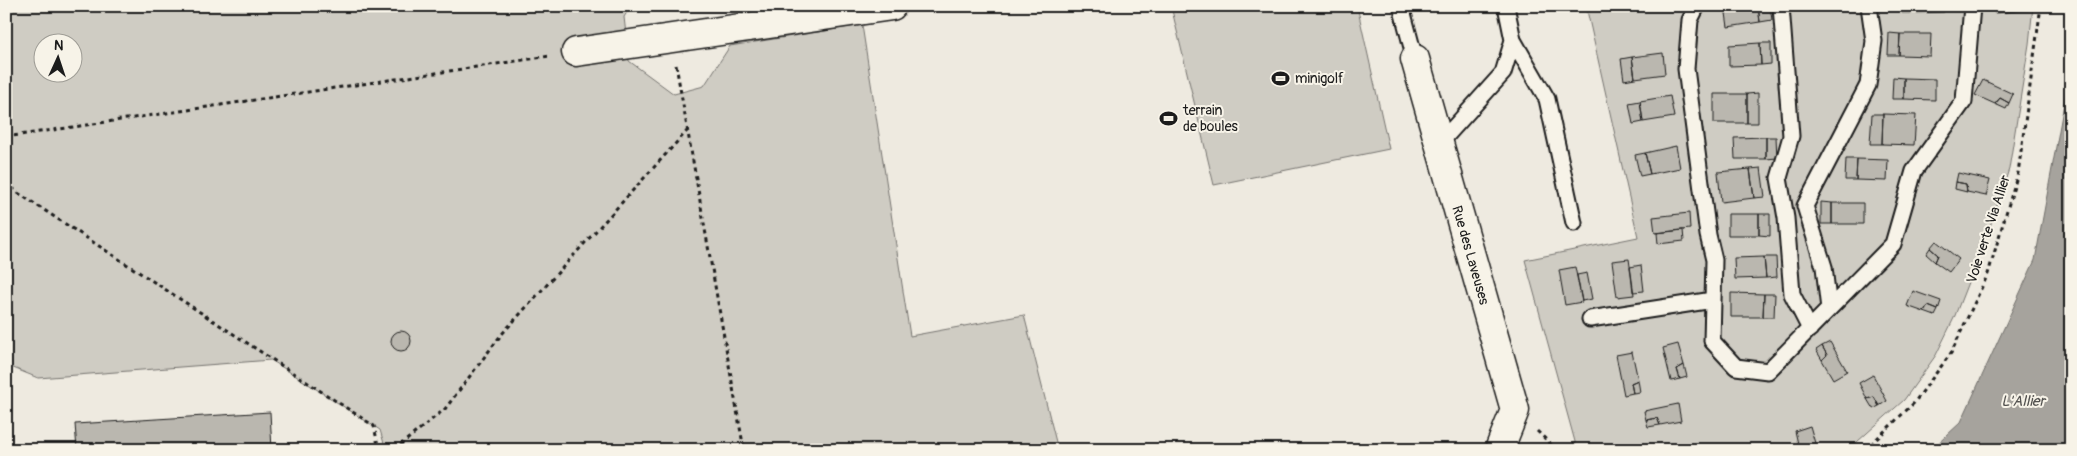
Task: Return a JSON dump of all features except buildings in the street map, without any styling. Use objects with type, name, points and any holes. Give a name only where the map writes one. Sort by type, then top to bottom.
[{"type":"street","points":[[576,52],[892,6]]},
{"type":"street","name":"Rue des Laveuses","points":[[1415,59],[1515,410],[1499,450]]},
{"type":"lane","points":[[1401,6],[1415,59]]},
{"type":"lane","points":[[1506,6],[1513,40],[1547,99],[1574,223]]},
{"type":"lane","points":[[1697,6],[1690,20],[1686,69],[1708,235],[1714,260],[1712,341],[1736,367],[1768,371],[1893,244],[1914,171],[1964,101],[1972,6]]},
{"type":"lane","points":[[1781,6],[1791,136],[1779,178],[1786,218],[1792,294],[1810,329]]},
{"type":"lane","points":[[1829,309],[1824,267],[1805,206],[1868,85],[1874,40],[1869,6]]},
{"type":"lane","points":[[1439,144],[1503,73],[1513,40]]},
{"type":"lane","points":[[1590,319],[1713,300]]},
{"type":"path","name":"Voie verte Via Allier","points":[[1865,450],[1914,404],[1951,353],[1988,274],[2018,173],[2041,6]]},
{"type":"path","points":[[671,39],[744,450]]},
{"type":"path","points":[[6,137],[576,52]]},
{"type":"path","points":[[394,450],[444,409],[501,335],[687,131]]},
{"type":"path","points":[[6,182],[18,192],[374,426],[379,450]]},
{"type":"shaded area","points":[[6,6],[631,6],[624,17],[629,61],[674,94],[704,86],[730,46],[862,25],[910,336],[1024,315],[1058,450],[386,450],[380,430],[271,360],[38,378],[6,365]]},
{"type":"shaded area","name":"minigolf","points":[[1171,6],[1357,6],[1389,149],[1214,185]]},
{"type":"shaded area","points":[[1586,6],[2033,6],[2029,44],[2009,169],[1992,221],[1954,318],[1936,355],[1904,400],[1848,450],[1577,449],[1525,260],[1638,237]]},
{"type":"water","name":"L'Allier","points":[[2071,66],[2071,450],[1931,450],[1961,422],[2035,260]]},
{"type":"place","name":"minigolf","points":[[1281,78]]},
{"type":"place","name":"terrain de boules","points":[[1169,118]]}]
